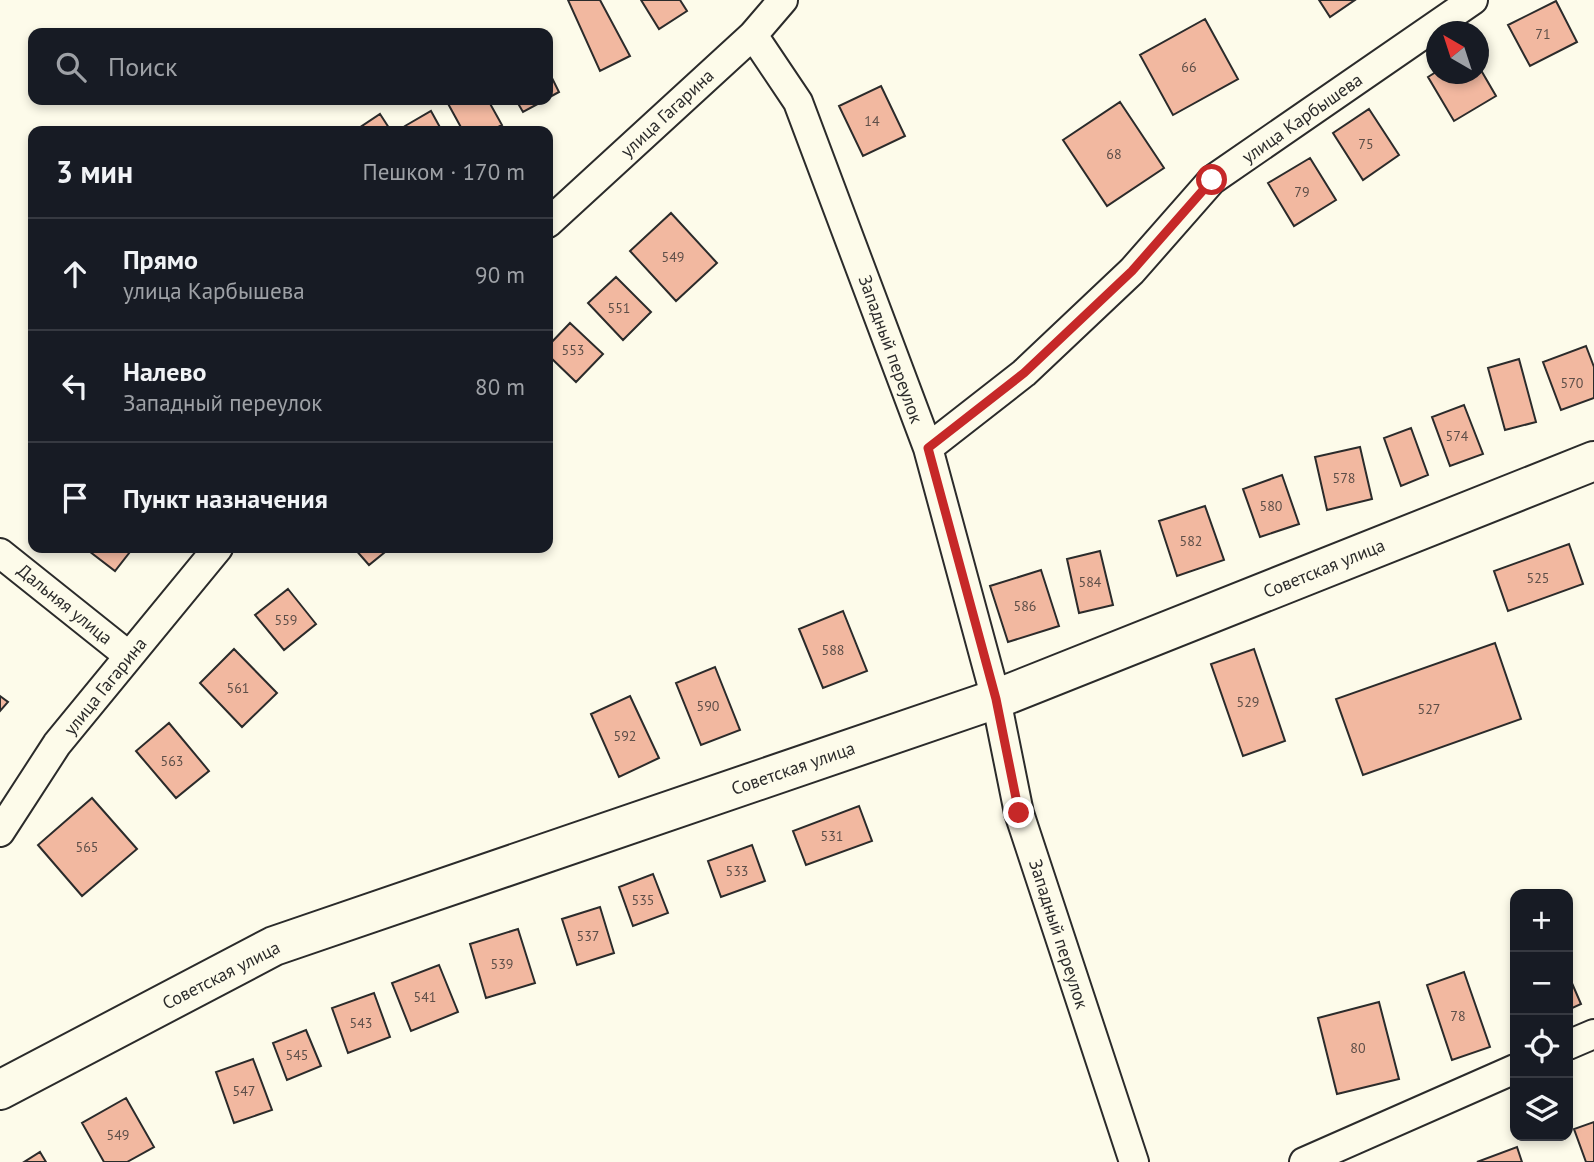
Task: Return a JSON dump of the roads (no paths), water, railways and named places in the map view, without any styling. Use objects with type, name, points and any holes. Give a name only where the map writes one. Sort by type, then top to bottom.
[{"type":"street","name":"улица Гагарина","points":[[553,218],[753,35],[783,0]]},
{"type":"street","name":"улица Карбышева","points":[[928,448],[1024,373],[1132,271],[1212,180],[1473,0]]},
{"type":"street","name":"Западный переулок","points":[[753,35],[798,102],[928,448],[996,699],[1019,813],[1134,1162]]},
{"type":"street","name":"Советская улица","points":[[0,1090],[274,946],[996,699],[1594,461]]},
{"type":"street","name":"Дальняя улица","points":[[0,553],[129,656]]},
{"type":"street","name":"улица Гагарина","points":[[0,832],[57,744],[214,553]]},
{"type":"street","points":[[1573,1043],[1594,1034]]},
{"type":"street","points":[[1304,1162],[1510,1071]]}]
